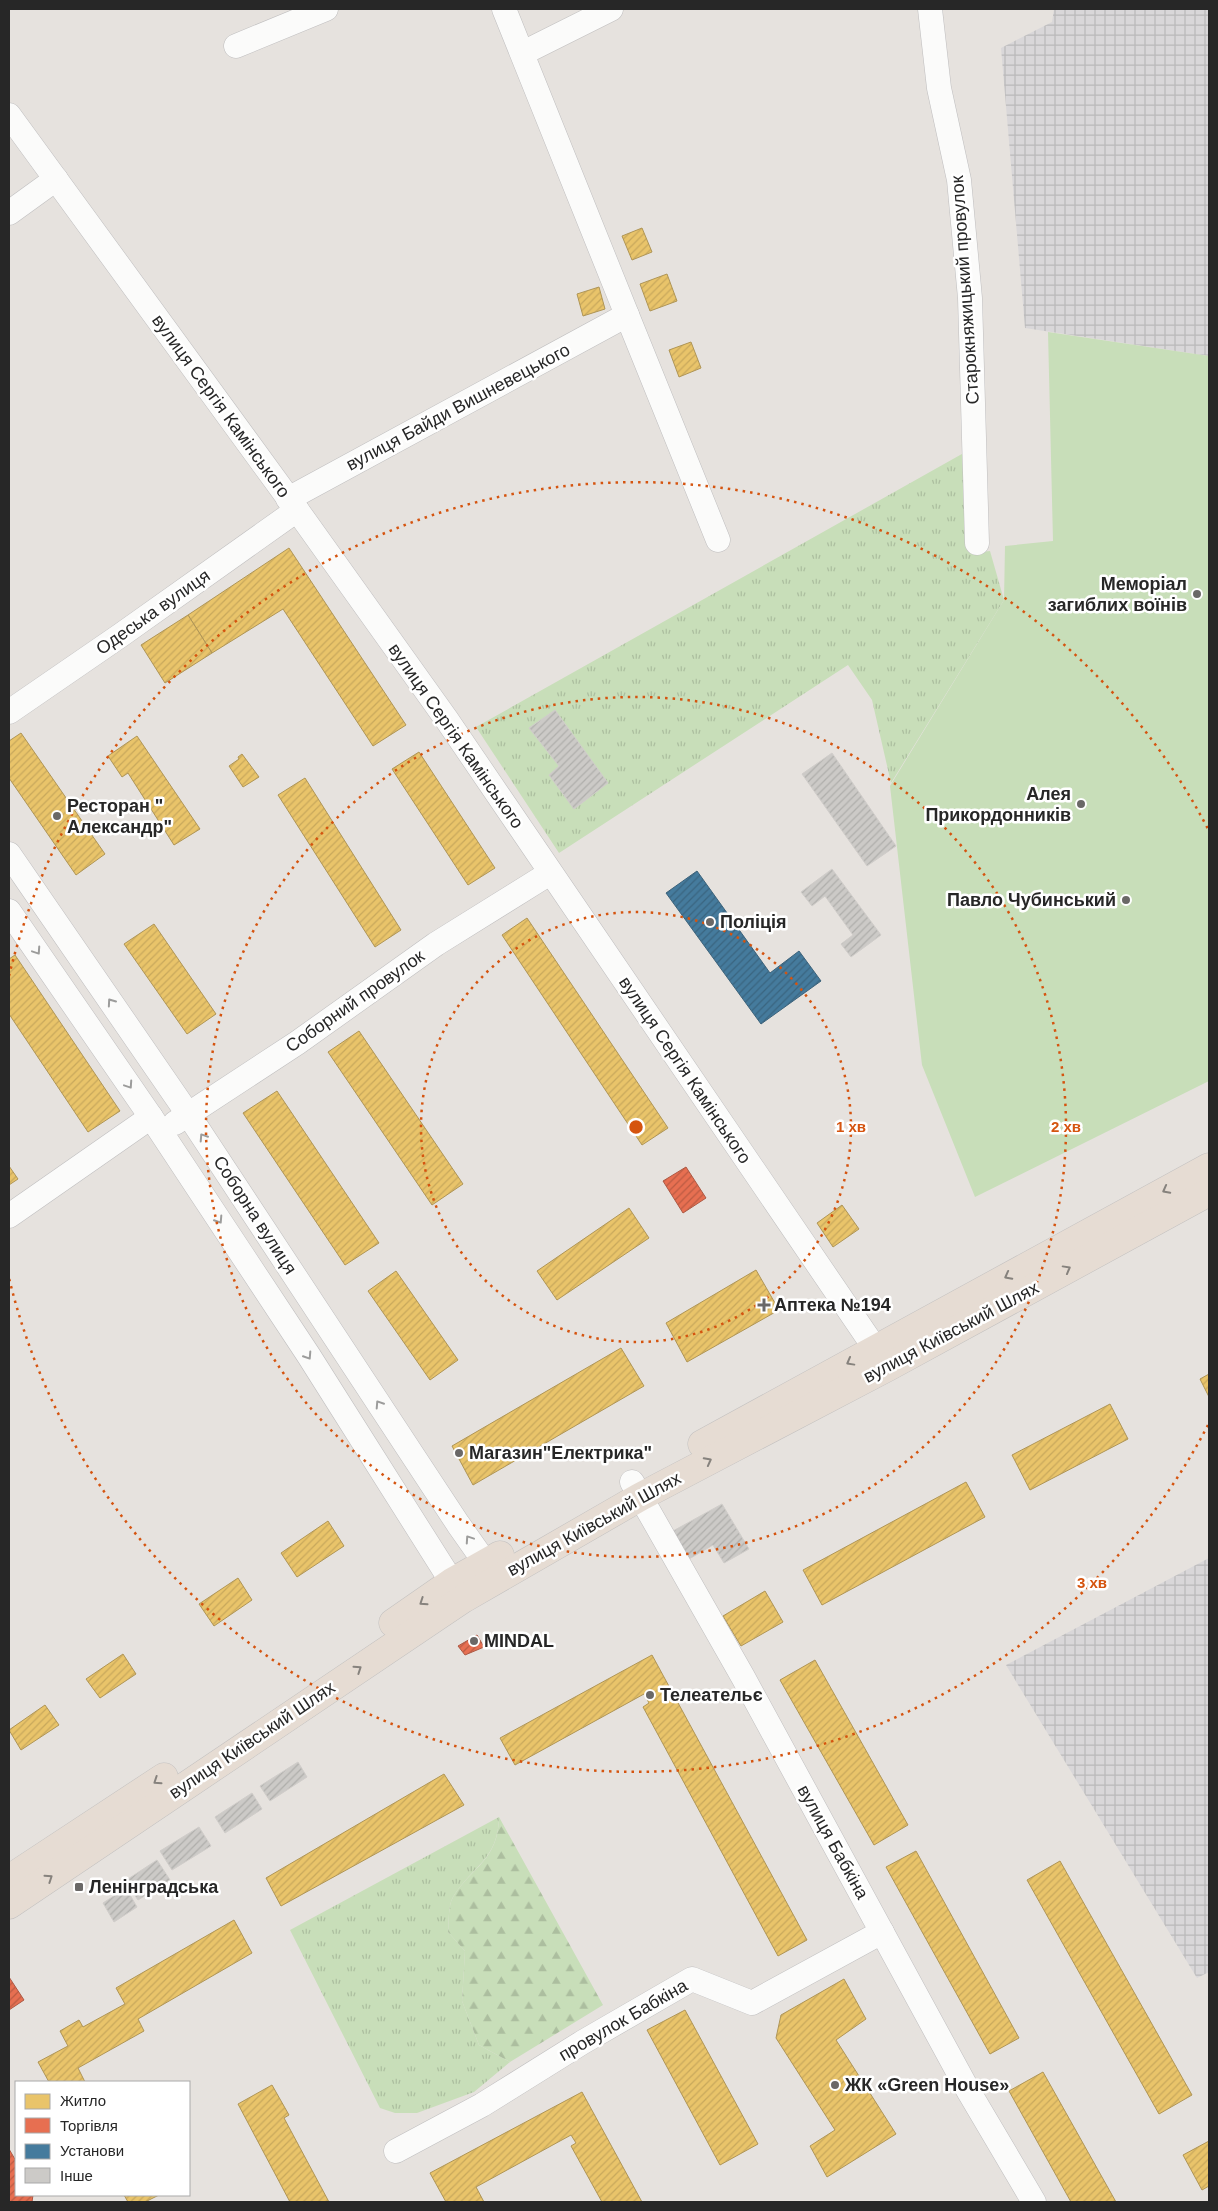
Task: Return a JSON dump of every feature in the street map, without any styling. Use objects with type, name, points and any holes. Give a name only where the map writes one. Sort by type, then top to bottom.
[{"type":"highway","name":"вулиця Київський Шлях","points":[[9,1879],[234,1730],[457,1590],[881,1357],[1209,1167]]},
{"type":"highway","name":"вулиця Київський Шлях","points":[[881,1357],[1209,1192]]},
{"type":"highway","name":"вулиця Київський Шлях","points":[[9,1905],[457,1590]]},
{"type":"street","points":[[236,46],[326,9]]},
{"type":"street","points":[[504,9],[718,540]]},
{"type":"street","points":[[523,53],[611,9]]},
{"type":"street","name":"Старокняжицький провулок","points":[[930,9],[939,88],[960,180],[970,298],[977,543]]},
{"type":"street","name":"вулиця Сергія Камінського","points":[[9,115],[447,720],[881,1357]]},
{"type":"street","points":[[9,212],[56,178]]},
{"type":"street","name":"вулиця Байди Вишневецького","points":[[292,504],[627,315]]},
{"type":"street","name":"Одеська вулиця","points":[[9,712],[121,635],[292,504]]},
{"type":"street","name":"Соборна вулиця","points":[[9,854],[188,1114],[491,1571]]},
{"type":"street","name":"Соборний провулок","points":[[9,1216],[156,1125],[188,1114],[297,1043],[436,944],[550,873]]},
{"type":"street","name":"Соборна вулиця","points":[[9,911],[156,1125],[309,1356],[457,1590]]},
{"type":"street","name":"вулиця Бабкіна","points":[[636,1490],[743,1677],[969,2092],[1034,2202]]},
{"type":"street","name":"провулок Бабкіна","points":[[396,2150],[482,2106],[583,2042],[692,1979],[752,2003],[882,1932]]},
{"type":"shaded area","points":[[1054,9],[1209,9],[1209,356],[1025,328],[1001,48],[1052,22]]},
{"type":"shaded area","points":[[1209,1558],[1209,1972],[1197,1978],[1006,1665]]},
{"type":"green space","points":[[1048,332],[1209,356],[1209,1081],[975,1197],[922,1065],[890,786],[1004,600],[1005,546],[1053,541]]},
{"type":"green space","points":[[969,450],[971,553],[990,551],[1004,600],[891,783],[872,700],[848,665],[559,853],[476,727]]},
{"type":"green space","points":[[499,1817],[498,1831],[489,1853],[451,1900],[448,1932],[465,1951],[462,2001],[479,2045],[510,2062],[474,2092],[417,2113],[395,2113],[380,2108],[290,1930]]},
{"type":"green space","points":[[499,1817],[603,2005],[510,2062],[479,2045],[462,2001],[465,1951],[448,1932],[451,1900],[489,1853],[498,1832]]},
{"type":"building: Житло","points":[[642,228],[652,252],[632,260],[622,236]]},
{"type":"building: Житло","points":[[667,274],[677,301],[650,311],[640,284]]},
{"type":"building: Житло","points":[[599,287],[605,309],[583,316],[577,294]]},
{"type":"building: Житло","points":[[691,342],[701,368],[679,377],[669,350]]},
{"type":"building: Житло","points":[[289,548],[406,725],[373,746],[283,609],[212,653],[188,615]]},
{"type":"building: Житло","points":[[188,615],[212,653],[165,683],[141,645]]},
{"type":"building: Житло","name":"Ресторан \" Александр\"","points":[[21,733],[105,854],[76,875],[9,778],[9,741]]},
{"type":"building: Житло","points":[[137,736],[200,829],[174,845],[128,773],[122,777],[108,756]]},
{"type":"building: Житло","points":[[419,752],[495,868],[468,885],[392,769]]},
{"type":"building: Житло","points":[[242,754],[259,777],[243,787],[229,766],[239,759],[238,757]]},
{"type":"building: Житло","points":[[305,778],[401,930],[375,947],[278,795]]},
{"type":"building: Житло","points":[[527,918],[668,1128],[642,1145],[502,935]]},
{"type":"building: Житло","points":[[154,924],[216,1014],[187,1034],[124,944]]},
{"type":"building: Житло","points":[[15,955],[120,1111],[88,1132],[9,1014],[9,959]]},
{"type":"building: Житло","points":[[359,1031],[463,1184],[432,1205],[328,1052]]},
{"type":"building: Житло","points":[[277,1091],[379,1243],[345,1265],[243,1113]]},
{"type":"building: Житло","points":[[9,1166],[18,1179],[9,1185]]},
{"type":"building: Житло","points":[[842,1205],[859,1229],[833,1247],[817,1223]]},
{"type":"building: Житло","points":[[629,1208],[649,1238],[557,1300],[537,1271]]},
{"type":"building: Житло","points":[[756,1270],[779,1310],[687,1362],[666,1323]]},
{"type":"building: Житло","points":[[396,1271],[458,1360],[430,1380],[368,1291]]},
{"type":"building: Житло","points":[[621,1348],[644,1386],[473,1485],[452,1446]]},
{"type":"building: Житло","points":[[1209,1374],[1209,1397],[1200,1379]]},
{"type":"building: Житло","points":[[1110,1404],[1128,1439],[1030,1490],[1012,1455]]},
{"type":"building: Житло","points":[[966,1482],[985,1517],[822,1605],[803,1570]]},
{"type":"building: Житло","points":[[328,1521],[344,1546],[297,1577],[281,1553]]},
{"type":"building: Житло","points":[[238,1578],[252,1600],[214,1626],[199,1604]]},
{"type":"building: Житло","points":[[765,1591],[783,1622],[741,1646],[723,1616]]},
{"type":"building: Житло","points":[[123,1654],[136,1674],[100,1698],[86,1679]]},
{"type":"building: Житло","points":[[652,1655],[807,1940],[778,1956],[643,1707],[649,1703],[644,1694],[515,1765],[500,1738]]},
{"type":"building: Житло","points":[[815,1660],[908,1825],[874,1845],[780,1680]]},
{"type":"building: Житло","points":[[45,1705],[59,1725],[21,1750],[9,1730]]},
{"type":"building: Житло","points":[[444,1774],[464,1805],[281,1906],[266,1878]]},
{"type":"building: Житло","points":[[916,1851],[1019,2038],[990,2054],[886,1867]]},
{"type":"building: Житло","points":[[1060,1861],[1192,2095],[1159,2114],[1027,1880]]},
{"type":"building: Житло","points":[[234,1920],[252,1953],[138,2019],[144,2031],[78,2068],[84,2081],[48,2081],[38,2062],[68,2046],[60,2031],[79,2020],[83,2027],[125,2004],[116,1988]]},
{"type":"building: Житло","name":"ЖК «Green House»","points":[[844,1979],[866,2019],[836,2040],[896,2134],[827,2177],[810,2146],[835,2130],[776,2038],[781,2015]]},
{"type":"building: Житло","points":[[685,2010],[758,2144],[720,2165],[647,2030]]},
{"type":"building: Житло","points":[[1043,2072],[1116,2202],[1071,2202],[1009,2091]]},
{"type":"building: Житло","points":[[272,2085],[289,2115],[284,2118],[329,2202],[290,2202],[238,2104]]},
{"type":"building: Житло","points":[[582,2092],[642,2202],[602,2202],[571,2146],[576,2143],[571,2135],[476,2187],[484,2202],[446,2202],[430,2173]]},
{"type":"building: Житло","points":[[1209,2141],[1209,2186],[1202,2190],[1183,2155]]},
{"type":"building: Житло","points":[[125,2196],[157,2196],[145,2202],[128,2202]]},
{"type":"building: Торгівля","points":[[686,1167],[706,1198],[683,1213],[663,1181]]},
{"type":"building: Торгівля","name":"MINDAL","points":[[477,1635],[484,1647],[465,1655],[458,1646]]},
{"type":"building: Торгівля","points":[[9,1977],[24,2000],[9,2010]]},
{"type":"building: Торгівля","points":[[9,2149],[15,2159],[15,2196],[33,2196],[32,2202],[9,2202]]},
{"type":"building: Установи","name":"Поліція","points":[[697,871],[770,973],[799,951],[821,981],[761,1024],[666,893]]},
{"type":"building: Інше","points":[[555,710],[608,783],[574,809],[549,775],[559,766],[529,728]]},
{"type":"building: Інше","points":[[832,753],[896,846],[867,866],[802,774]]},
{"type":"building: Інше","points":[[832,869],[881,935],[851,957],[841,944],[853,935],[825,896],[812,906],[801,892]]},
{"type":"building: Інше","points":[[722,1504],[749,1549],[724,1563],[713,1545],[689,1559],[673,1531]]},
{"type":"building: Інше","points":[[298,1762],[307,1777],[270,1801],[260,1786]]},
{"type":"building: Інше","points":[[252,1793],[262,1809],[225,1833],[215,1817]]},
{"type":"building: Інше","points":[[199,1827],[211,1846],[172,1870],[160,1851]]},
{"type":"building: Інше","points":[[157,1860],[170,1880],[138,1900],[125,1881]]},
{"type":"building: Інше","points":[[126,1888],[137,1907],[114,1922],[103,1903]]},
{"type":"place","name":"Меморіал загиблих воїнів","points":[[1197,594]]},
{"type":"place","name":"Алея Прикордонників","points":[[1081,804]]},
{"type":"place","name":"Ресторан \" Александр\"","points":[[57,816]]},
{"type":"place","name":"Павло Чубинський","points":[[1126,900]]},
{"type":"place","name":"Поліція","points":[[710,922]]},
{"type":"place","name":"Аптека №194","points":[[764,1305]]},
{"type":"place","name":"Магазин\"Електрика\"","points":[[459,1453]]},
{"type":"place","name":"MINDAL","points":[[474,1641]]},
{"type":"place","name":"Телеательє","points":[[650,1695]]},
{"type":"place","name":"Ленінградська","points":[[79,1887]]},
{"type":"place","name":"ЖК «Green House»","points":[[835,2085]]}]
